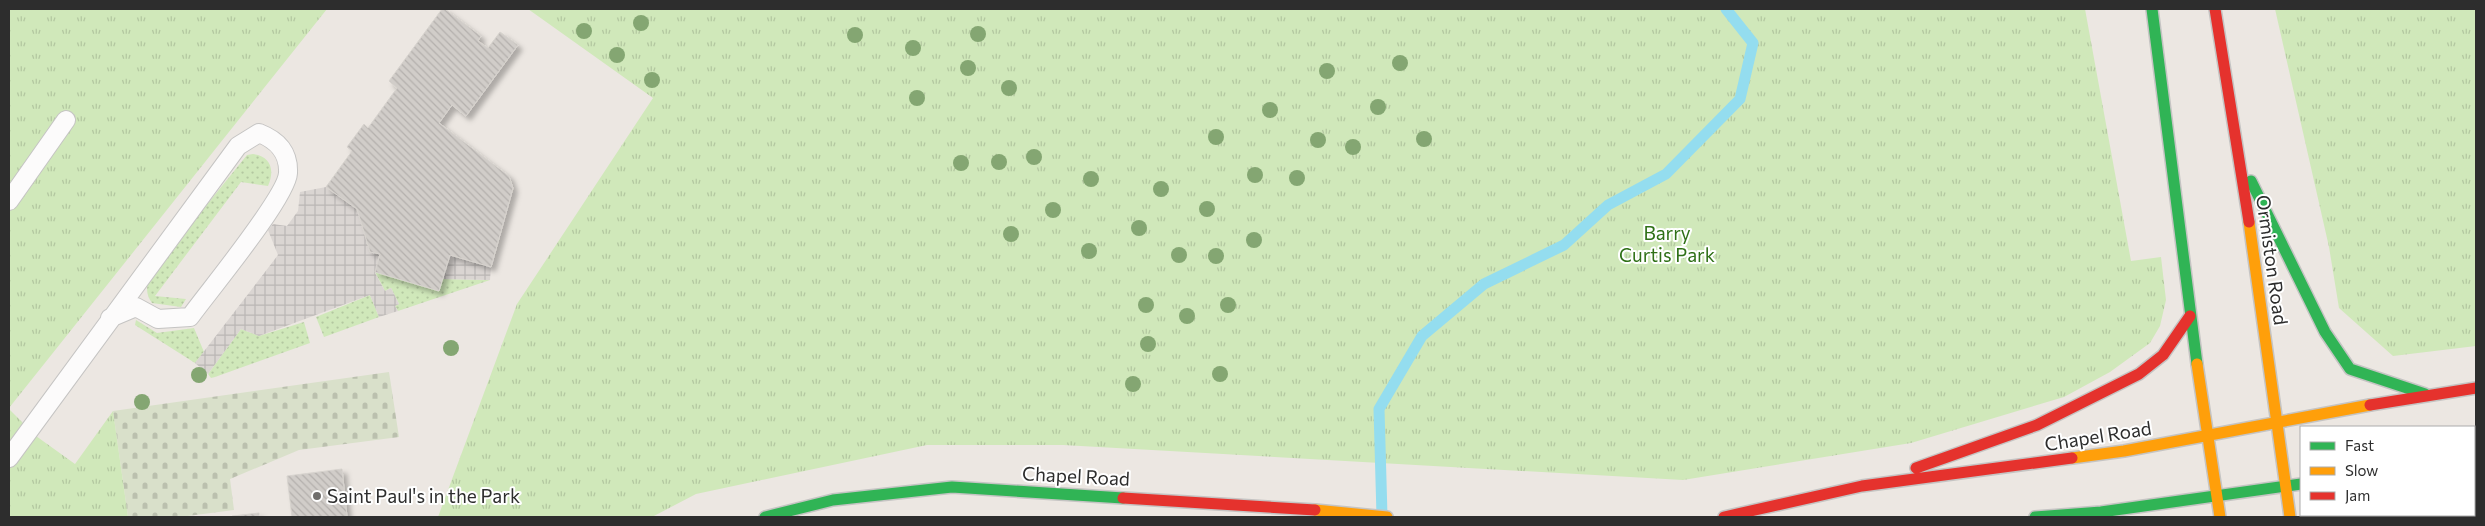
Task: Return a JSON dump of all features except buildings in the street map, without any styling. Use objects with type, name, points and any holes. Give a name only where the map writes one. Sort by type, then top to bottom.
[{"type":"main road","points":[[2152,9],[2190,316],[2220,517]]},
{"type":"main road","name":"Ormiston Road","points":[[2215,9],[2240,160],[2290,517]]},
{"type":"main road","points":[[2240,160],[2326,332],[2350,369],[2426,394]]},
{"type":"main road","points":[[1862,486],[2037,425],[2132,377],[2163,354],[2190,316]]},
{"type":"main road","name":"Chapel Road","points":[[1724,517],[1862,486],[2124,451],[2426,394],[2476,388]]},
{"type":"main road","points":[[2035,517],[2101,512],[2300,484]]},
{"type":"main road","name":"Chapel Road","points":[[765,517],[834,500],[952,487],[1322,510],[1387,517]]},
{"type":"main road","points":[[2101,512],[2112,517]]},
{"type":"lane","points":[[9,201],[66,120]]},
{"type":"lane","points":[[9,458],[110,318],[238,146],[259,133],[273,139],[283,149],[288,174],[278,196],[190,317],[158,319],[136,308],[110,318]]},
{"type":"green space","points":[[9,9],[327,9],[9,408]]},
{"type":"green space","name":"Barry Curtis Park","points":[[528,9],[2085,9],[2131,261],[2161,257],[2166,300],[2160,326],[2150,343],[2110,372],[2064,397],[1911,443],[1683,480],[1063,445],[927,445],[696,494],[652,517],[438,517],[517,304],[653,98]]},
{"type":"green space","points":[[2275,9],[2476,9],[2476,346],[2393,356],[2339,308],[2329,247]]},
{"type":"green space","points":[[253,154],[264,158],[270,165],[271,175],[268,186],[241,182],[155,296],[186,299],[181,307],[152,303],[147,290],[148,282],[154,270],[247,155]]},
{"type":"green space","points":[[375,272],[439,291],[442,279],[490,280],[398,311],[395,306],[399,304],[391,288],[385,291]]},
{"type":"green space","points":[[370,295],[379,317],[324,337],[316,317]]},
{"type":"green space","points":[[136,320],[157,333],[194,328],[204,352],[195,363],[135,325]]},
{"type":"green space","points":[[304,322],[310,343],[215,377],[211,378],[208,374],[241,329],[259,336]]},
{"type":"green space","points":[[389,372],[399,437],[299,450],[230,479],[234,510],[180,517],[128,517],[113,411]]},
{"type":"green space","points":[[9,409],[36,436],[75,464],[113,411],[128,517],[9,517]]},
{"type":"shaded area","points":[[326,187],[357,209],[370,252],[380,254],[375,273],[385,291],[391,288],[399,304],[395,306],[398,311],[379,317],[370,295],[259,336],[241,329],[208,374],[195,363],[278,255],[268,230],[273,224],[287,226],[298,211],[300,192]]},
{"type":"shaded area","points":[[450,255],[491,267],[490,280],[442,279]]},
{"type":"waterway","points":[[1382,516],[1379,409],[1422,336],[1484,284],[1564,245],[1608,205],[1666,174],[1740,99],[1753,43],[1726,9]]},
{"type":"traffic: fast","points":[[2152,9],[2197,364]]},
{"type":"traffic: fast","points":[[2251,181],[2325,332],[2350,369],[2425,394]]},
{"type":"traffic: fast","points":[[2035,517],[2101,512],[2300,484]]},
{"type":"traffic: fast","points":[[765,517],[833,500],[952,487],[1123,498]]},
{"type":"traffic: slow","points":[[2249,222],[2290,517]]},
{"type":"traffic: slow","points":[[2197,364],[2220,517]]},
{"type":"traffic: slow","points":[[2072,458],[2124,451],[2370,405]]},
{"type":"traffic: slow","points":[[1315,510],[1387,517]]},
{"type":"traffic: jam","points":[[2215,9],[2249,222]]},
{"type":"traffic: jam","points":[[1916,468],[2037,425],[2139,374],[2163,355],[2190,316]]},
{"type":"traffic: jam","points":[[2370,405],[2476,388]]},
{"type":"traffic: jam","points":[[1724,517],[1862,486],[2072,458]]},
{"type":"traffic: jam","points":[[1123,498],[1315,510]]},
{"type":"place","name":"Saint Paul's in the Park","points":[[317,496]]}]
